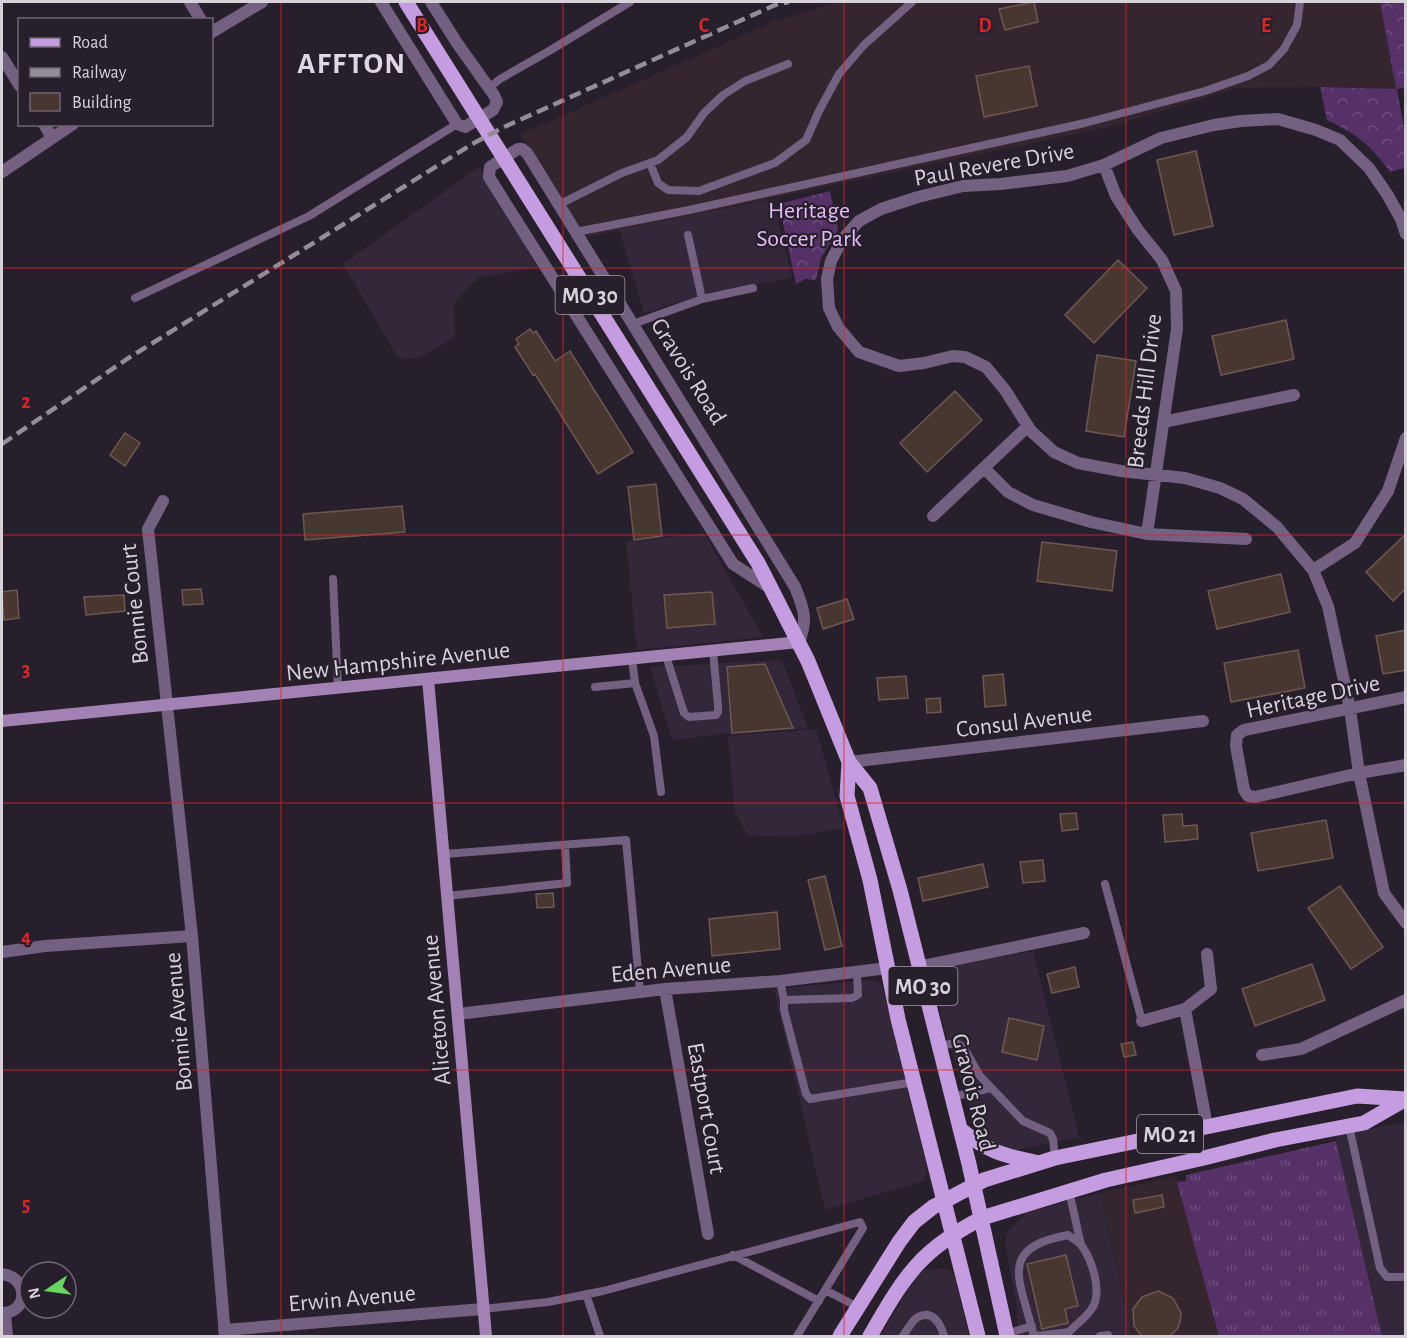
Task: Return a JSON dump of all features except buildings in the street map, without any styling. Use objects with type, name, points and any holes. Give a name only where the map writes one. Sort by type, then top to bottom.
[{"type":"main road","name":"Gravois Road","points":[[406,2],[772,589],[799,642],[849,762],[870,788],[897,880],[952,1097],[982,1218],[1007,1335]]},
{"type":"main road","name":"Gravois Road","points":[[849,762],[847,796],[870,880],[914,1082],[978,1336]]},
{"type":"main road","name":"MO 21","points":[[944,1201],[974,1185],[1055,1158],[1357,1096],[1405,1100]]},
{"type":"main road","name":"MO 21","points":[[953,1236],[982,1218],[1106,1180],[1275,1140],[1364,1123],[1405,1100]]},
{"type":"main road","points":[[960,1129],[984,1148],[996,1153],[1038,1162]]},
{"type":"main road","points":[[840,1336],[914,1222],[944,1201]]},
{"type":"main road","points":[[870,1336],[917,1264],[953,1236]]},
{"type":"street","points":[[190,2],[200,18]]},
{"type":"street","points":[[213,31],[262,2]]},
{"type":"street","points":[[381,2],[461,125],[494,110],[497,102],[431,2]]},
{"type":"street","points":[[2,57],[18,83]]},
{"type":"street","name":"Paul Revere Drive","points":[[1406,234],[1401,219],[1387,194],[1369,168],[1340,140],[1278,119],[1223,124],[1161,138],[1104,165],[1067,176],[963,186],[918,196],[881,209],[859,221],[842,240],[831,261],[826,279],[830,308],[838,327],[859,352],[899,366],[953,356],[965,357],[986,367],[1005,390],[1028,426],[1054,452],[1078,463],[1185,478],[1220,488],[1243,499],[1277,527],[1313,570],[1328,606],[1350,709],[1359,773],[1384,893],[1406,923]]},
{"type":"street","points":[[45,126],[52,138]]},
{"type":"street","points":[[2,172],[70,126]]},
{"type":"street","name":"Gravois Road","points":[[772,589],[733,564],[494,186],[489,177],[490,167],[518,149],[527,153],[795,587],[802,603],[805,627],[799,642]]},
{"type":"street","name":"Breeds Hill Drive","points":[[1104,165],[1116,196],[1138,230],[1162,260],[1176,291],[1177,329],[1147,534]]},
{"type":"street","points":[[1163,422],[1294,395]]},
{"type":"street","points":[[933,516],[1028,426]]},
{"type":"street","points":[[1313,570],[1355,543],[1388,491],[1406,438]]},
{"type":"street","points":[[984,468],[1008,492],[1033,505],[1091,522],[1147,534],[1246,539]]},
{"type":"street","name":"Bonnie Court","points":[[163,501],[148,529],[166,705]]},
{"type":"street","name":"New Hampshire Avenue","points":[[2,721],[799,642]]},
{"type":"street","name":"Aliceton Avenue","points":[[428,679],[486,1336]]},
{"type":"street","name":"Heritage Drive","points":[[1406,697],[1244,730],[1237,735],[1236,746],[1244,790],[1248,796],[1254,797],[1359,773],[1406,765]]},
{"type":"street","name":"Bonnie Avenue","points":[[166,705],[192,936],[225,1333]]},
{"type":"street","name":"Consul Avenue","points":[[849,762],[1203,721]]},
{"type":"street","points":[[918,967],[1084,933]]},
{"type":"street","points":[[2,952],[45,946],[192,936]]},
{"type":"street","points":[[1142,1021],[1185,1009],[1211,989],[1207,954]]},
{"type":"street","name":"Eden Avenue","points":[[458,1014],[665,989],[780,981],[888,968]]},
{"type":"street","name":"Eastport Court","points":[[665,989],[708,1234]]},
{"type":"street","points":[[1262,1055],[1301,1049],[1406,1000]]},
{"type":"street","points":[[1185,1009],[1207,1126]]},
{"type":"street","points":[[2,1274],[15,1279],[20,1284],[22,1292],[22,1300],[18,1306],[3,1314],[7,1336]]},
{"type":"street","name":"Erwin Avenue","points":[[225,1333],[483,1309]]},
{"type":"lane","points":[[489,88],[500,79],[630,2]]},
{"type":"lane","points":[[650,163],[658,183],[668,190],[699,191],[775,163],[806,140],[839,74],[864,45],[912,2]]},
{"type":"lane","points":[[576,232],[689,210],[1085,123],[1205,90],[1248,76],[1269,65],[1284,49],[1297,25],[1300,2]]},
{"type":"lane","points":[[558,205],[622,173],[658,160],[687,137],[704,113],[723,95],[745,81],[788,64]]},
{"type":"lane","points":[[135,298],[309,216],[461,125]]},
{"type":"lane","points":[[688,235],[702,299]]},
{"type":"lane","points":[[633,324],[702,299],[753,288]]},
{"type":"lane","points":[[333,579],[338,688]]},
{"type":"lane","points":[[666,656],[684,713],[689,717],[716,715],[718,705],[713,651]]},
{"type":"lane","points":[[633,659],[635,683],[654,736],[662,792]]},
{"type":"lane","points":[[595,687],[635,683]]},
{"type":"lane","points":[[444,854],[626,840],[640,992]]},
{"type":"lane","points":[[447,896],[567,883],[565,844]]},
{"type":"lane","points":[[1105,885],[1142,1021]]},
{"type":"lane","points":[[784,1000],[858,996],[857,973]]},
{"type":"lane","points":[[780,981],[784,1010],[806,1094],[810,1099],[914,1082]]},
{"type":"lane","points":[[939,1046],[956,1043],[964,1048],[980,1076],[1023,1121],[1050,1133],[1055,1158]]},
{"type":"lane","points":[[952,1097],[991,1088]]},
{"type":"lane","points":[[1349,1126],[1380,1268],[1387,1277],[1406,1277]]},
{"type":"lane","points":[[1069,1191],[1081,1245],[1089,1260],[1097,1293],[1089,1313],[1068,1334],[1036,1336],[1018,1276],[1018,1263],[1025,1252],[1041,1241],[1068,1235],[1081,1245]]},
{"type":"lane","points":[[483,1309],[548,1302],[586,1294],[860,1222],[863,1228],[797,1336]]},
{"type":"lane","points":[[733,1255],[819,1301]]},
{"type":"lane","points":[[825,1290],[858,1307]]},
{"type":"lane","points":[[586,1294],[600,1336]]},
{"type":"lane","points":[[903,1336],[912,1322],[924,1316],[933,1317],[941,1324],[944,1336]]},
{"type":"lane","points":[[1007,1335],[1032,1326]]},
{"type":"lane","points":[[1100,1336],[1108,1336]]},
{"type":"shaded area","points":[[840,2],[1380,2],[1396,89],[1236,88],[1113,126],[587,237],[521,134],[775,21]]},
{"type":"shaded area","points":[[480,166],[538,267],[478,278],[454,303],[455,337],[417,359],[398,358],[343,264]]},
{"type":"shaded area","points":[[773,199],[792,278],[711,292],[644,313],[619,229]]},
{"type":"shaded area","points":[[704,533],[763,637],[637,650],[626,542]]},
{"type":"shaded area","points":[[782,660],[808,728],[733,735],[728,733],[672,740],[650,667]]},
{"type":"shaded area","points":[[816,729],[844,828],[793,837],[747,835],[735,812],[728,736]]},
{"type":"shaded area","points":[[1033,951],[1079,1137],[1017,1150],[1003,1148],[989,1142],[977,1131],[945,1032],[930,970]]},
{"type":"shaded area","points":[[870,980],[878,982],[883,988],[927,1167],[926,1174],[923,1181],[825,1210],[774,989]]},
{"type":"shaded area","points":[[1405,1122],[1405,1336],[1382,1336],[1335,1136]]},
{"type":"shaded area","points":[[1176,1176],[1219,1336],[1132,1336],[1100,1193]]},
{"type":"shaded area","points":[[1100,1193],[1132,1336],[1018,1336],[1016,1303],[1005,1242],[1008,1231],[1027,1212]]},
{"type":"shaded area","points":[[926,1269],[951,1271],[955,1278],[969,1336],[880,1336],[917,1275]]},
{"type":"green space","points":[[1380,2],[1405,2],[1405,88],[1397,89],[1405,134],[1405,168],[1390,172],[1362,141],[1327,120],[1320,87],[1396,89]]},
{"type":"green space","name":"Heritage Soccer Park","points":[[830,191],[838,230],[821,258],[816,280],[805,279],[796,284],[779,204]]},
{"type":"green space","points":[[1336,1141],[1382,1336],[1219,1336],[1177,1182],[1186,1181],[1186,1175]]},
{"type":"railway","points":[[2,444],[127,359],[474,143],[504,127],[775,5],[789,2]]},
{"type":"district","name":"AFFTON","points":[[352,63]]}]
